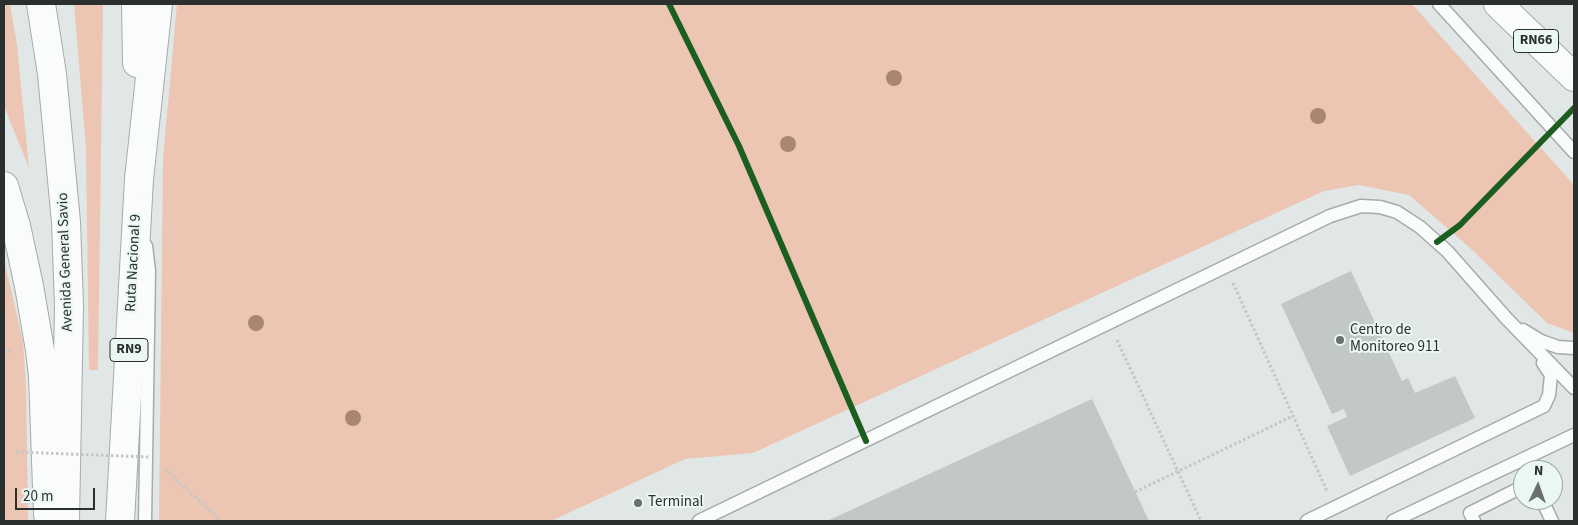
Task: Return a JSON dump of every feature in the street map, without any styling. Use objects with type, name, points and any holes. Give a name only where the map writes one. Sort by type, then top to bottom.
[{"type":"main road","name":"Avenida General Savio","points":[[41,4],[52,74],[66,222],[69,306],[65,521]]},
{"type":"main road","name":"Ruta Nacional 9","points":[[120,521],[139,179],[136,4]]},
{"type":"main road","points":[[139,179],[158,4]]},
{"type":"main road","name":"RN66","points":[[1498,4],[1574,77]]},
{"type":"main road","points":[[4,186],[16,226],[40,350],[43,376],[48,521]]},
{"type":"lane","points":[[1439,4],[1574,152]]},
{"type":"lane","points":[[139,179],[149,271],[145,521]]},
{"type":"lane","points":[[699,521],[1330,216],[1361,206],[1380,207],[1397,212],[1420,227],[1447,251],[1530,344],[1574,388]]},
{"type":"lane","points":[[1507,319],[1541,341],[1558,347],[1574,348]]},
{"type":"lane","points":[[1307,521],[1544,406],[1550,395],[1551,375],[1530,344]]},
{"type":"lane","points":[[1393,521],[1574,435]]},
{"type":"lane","points":[[1472,517],[1513,492]]},
{"type":"path","points":[[1460,225],[1529,153]]},
{"type":"path","points":[[1226,266],[1334,508]]},
{"type":"path","points":[[1110,323],[1200,521]]},
{"type":"path","points":[[1135,492],[1293,416]]},
{"type":"path","points":[[16,452],[149,457],[156,462]]},
{"type":"path","points":[[163,467],[221,521]]},
{"type":"shaded area","points":[[4,4],[10,4],[17,45],[29,168],[4,106]]},
{"type":"shaded area","points":[[74,4],[103,4],[98,370],[89,370],[86,148]]},
{"type":"shaded area","points":[[177,4],[1412,4],[1574,185],[1574,333],[1547,323],[1469,247],[1409,195],[1359,185],[1324,191],[753,453],[685,459],[551,521],[159,521],[163,159]]},
{"type":"shaded area","points":[[4,259],[23,342],[26,388],[28,521],[4,521]]},
{"type":"building","name":"Centro de Monitoreo 911","points":[[1351,271],[1402,381],[1408,378],[1415,393],[1455,376],[1475,418],[1350,476],[1327,426],[1347,417],[1344,409],[1332,414],[1281,304]]},
{"type":"building","points":[[1092,399],[1149,521],[827,521]]},
{"type":"cycle path","points":[[669,4],[739,146],[866,441]]},
{"type":"cycle path","points":[[1437,242],[1460,225],[1574,108]]},
{"type":"place","name":"Centro de Monitoreo 911","points":[[1340,340]]},
{"type":"place","name":"Terminal","points":[[638,503]]}]
